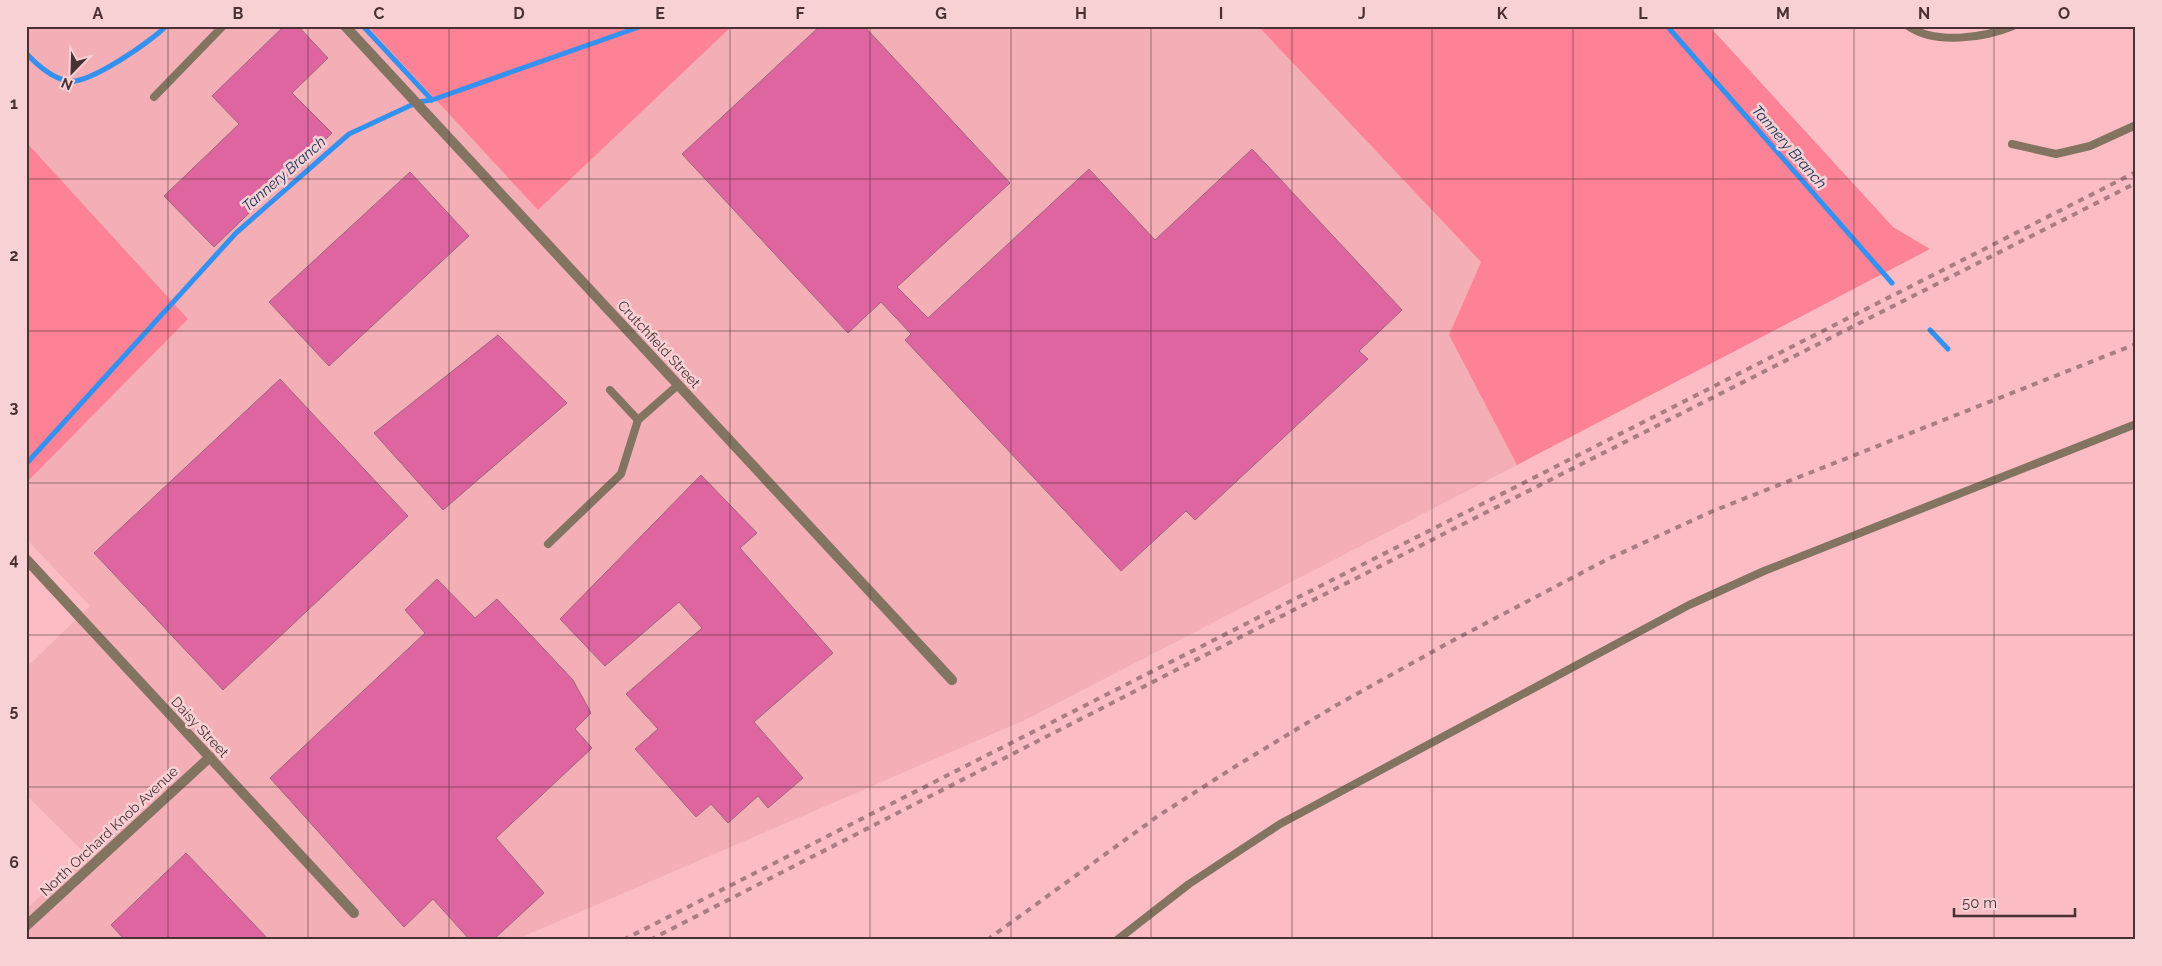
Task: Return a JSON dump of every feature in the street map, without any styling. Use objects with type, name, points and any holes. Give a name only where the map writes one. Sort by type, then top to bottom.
[{"type":"street","name":"Crutchfield Street","points":[[345,26],[952,680]]},
{"type":"street","name":"Daisy Street","points":[[26,559],[354,913]]},
{"type":"street","name":"North Orchard Knob Avenue","points":[[26,926],[210,757]]},
{"type":"lane","points":[[154,98],[223,26]]},
{"type":"lane","points":[[1908,26],[1917,33],[1955,39],[2004,30],[2013,26]]},
{"type":"lane","points":[[2012,144],[2056,154],[2090,146],[2136,125]]},
{"type":"lane","points":[[548,544],[621,474],[638,420],[678,385]]},
{"type":"lane","points":[[610,390],[638,420]]},
{"type":"lane","points":[[1117,940],[1189,884],[1280,824],[1689,605],[1764,571],[2136,424]]},
{"type":"shaded area","points":[[26,26],[367,26],[538,210],[732,26],[1258,26],[1481,262],[1449,335],[1517,465],[1025,720],[515,940],[26,940],[26,909],[87,855],[26,795],[26,668],[90,606],[26,539],[26,483],[188,319],[28,144],[26,124]]},
{"type":"shaded area","points":[[373,26],[732,26],[538,210],[371,30]]},
{"type":"shaded area","points":[[1258,26],[1709,26],[1893,227],[1930,249],[1517,465],[1449,335],[1481,262]]},
{"type":"shaded area","points":[[26,124],[28,144],[188,319],[26,483]]},
{"type":"building","points":[[284,26],[298,26],[328,58],[292,93],[332,133],[214,247],[164,196],[239,124],[212,96]]},
{"type":"building","points":[[820,26],[864,26],[1010,183],[897,287],[928,318],[1089,169],[1155,240],[1252,149],[1402,310],[1359,351],[1368,359],[1195,520],[1186,511],[1121,571],[905,340],[911,334],[881,302],[848,333],[682,154]]},
{"type":"building","points":[[410,172],[469,236],[329,366],[269,302]]},
{"type":"building","points":[[498,335],[567,403],[443,510],[374,433]]},
{"type":"building","points":[[280,379],[408,516],[223,690],[94,553]]},
{"type":"building","points":[[701,475],[757,533],[740,548],[833,653],[754,722],[803,778],[768,808],[758,796],[728,823],[711,804],[696,817],[635,749],[658,729],[626,694],[702,628],[679,602],[605,666],[560,619]]},
{"type":"building","points":[[437,579],[475,618],[497,599],[573,680],[591,713],[575,729],[592,748],[496,838],[544,893],[493,940],[470,940],[433,899],[404,927],[270,778],[425,633],[405,610]]},
{"type":"building","points":[[186,853],[269,940],[125,940],[111,925]]},
{"type":"waterway","points":[[26,53],[49,74],[67,81],[76,81],[89,77],[119,61],[166,26]]},
{"type":"waterway","points":[[363,26],[432,100]]},
{"type":"waterway","name":"Tannery Branch","points":[[26,464],[236,233],[349,134],[418,102],[432,100],[642,26]]},
{"type":"waterway","name":"Tannery Branch","points":[[1667,26],[1892,283]]},
{"type":"waterway","name":"Tannery Branch","points":[[1930,330],[1948,349]]},
{"type":"railway","points":[[623,940],[2136,172]]},
{"type":"railway","points":[[650,940],[1262,626],[2136,183]]},
{"type":"railway","points":[[987,940],[1158,816],[1236,766],[1335,706],[1450,642],[1608,559],[1713,511],[2136,344]]}]
